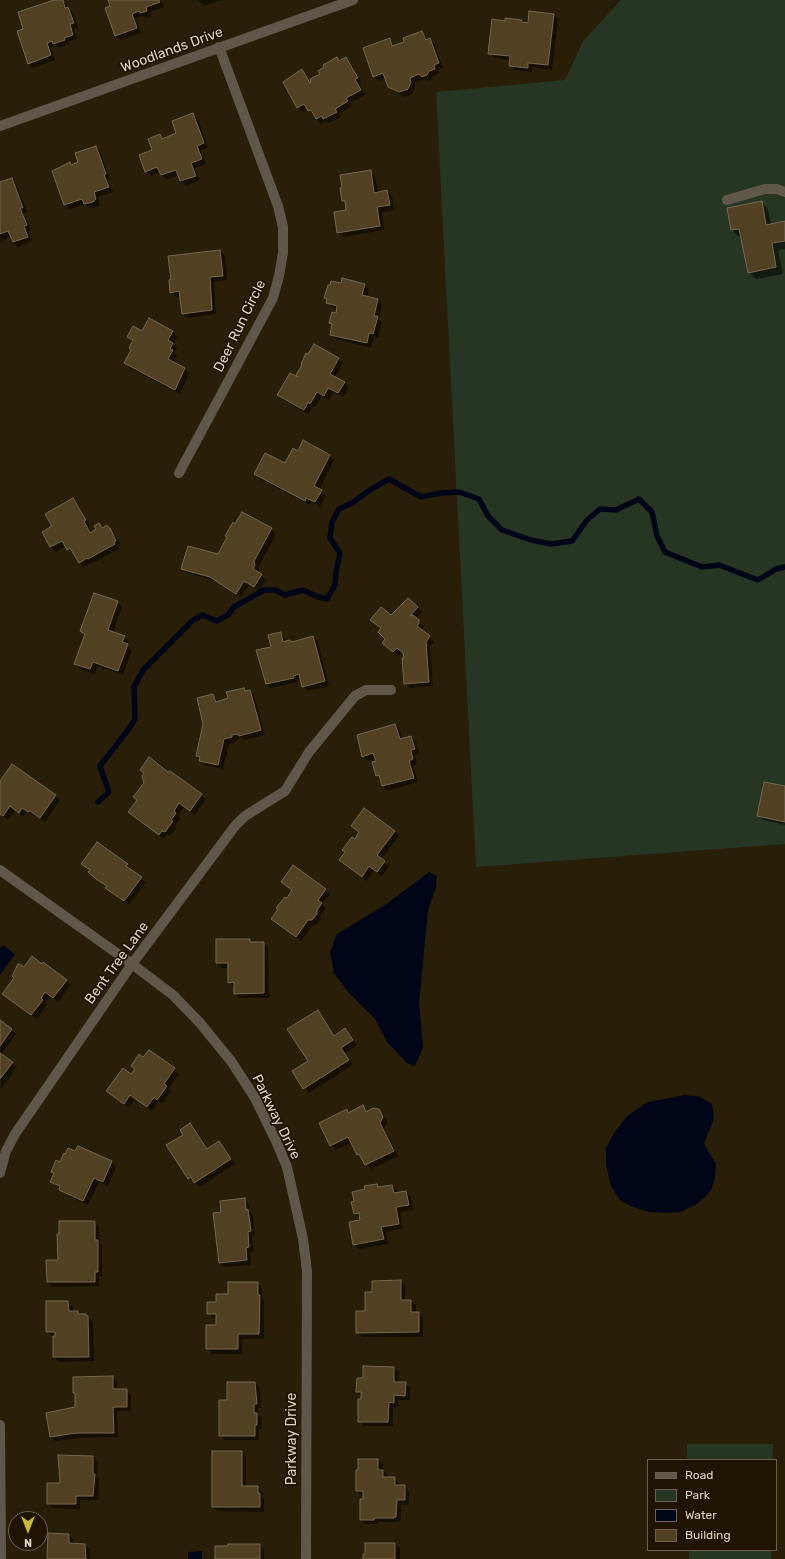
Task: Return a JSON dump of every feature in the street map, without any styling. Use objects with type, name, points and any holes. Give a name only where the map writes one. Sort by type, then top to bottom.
[{"type":"street","name":"Woodlands Drive","points":[[0,126],[353,0]]},
{"type":"street","name":"Deer Run Circle","points":[[179,473],[273,298],[280,276],[283,253],[283,227],[278,206],[219,47]]},
{"type":"street","points":[[727,200],[765,189],[777,189],[785,192]]},
{"type":"street","name":"Bent Tree Lane","points":[[0,1173],[6,1151],[15,1134],[132,964],[235,826],[246,816],[285,791],[309,752],[355,696],[366,690],[391,690]]},
{"type":"street","name":"Parkway Drive","points":[[0,870],[173,995],[200,1023],[231,1061],[254,1098],[276,1141],[287,1167],[303,1238],[307,1271],[306,1559]]},
{"type":"street","points":[[0,1425],[0,1559]]},
{"type":"green space","points":[[621,0],[785,0],[785,844],[476,867],[436,92],[565,80],[583,41]]},
{"type":"green space","points":[[687,1444],[773,1444],[772,1459],[687,1459]]},
{"type":"green space","points":[[689,1551],[771,1551],[771,1559],[689,1559]]},
{"type":"water","points":[[429,872],[437,876],[436,887],[428,910],[419,1003],[423,1048],[415,1066],[407,1063],[387,1042],[375,1019],[349,993],[334,973],[330,952],[337,934],[388,903]]},
{"type":"water","points":[[3,945],[15,954],[0,975],[0,949]]},
{"type":"water","points":[[685,1095],[700,1097],[712,1104],[714,1119],[704,1143],[716,1163],[715,1177],[711,1191],[697,1204],[681,1212],[649,1212],[630,1206],[620,1200],[611,1186],[606,1165],[606,1148],[614,1133],[627,1116],[648,1102]]},
{"type":"water","points":[[202,1551],[202,1559],[188,1559],[188,1552]]},
{"type":"building","points":[[54,0],[63,0],[65,8],[68,7],[74,23],[70,24],[73,35],[64,38],[65,40],[53,44],[52,41],[47,43],[51,55],[28,64],[17,31],[23,29],[18,12]]},
{"type":"building","points":[[108,0],[159,0],[160,2],[146,7],[147,11],[140,13],[139,11],[132,14],[137,28],[115,36],[105,8],[110,6]]},
{"type":"building","points":[[529,11],[554,14],[548,65],[528,63],[528,68],[509,66],[510,56],[488,54],[492,19],[505,21],[505,18],[522,20],[521,22],[528,23]]},
{"type":"building","points":[[422,31],[426,40],[430,38],[439,63],[434,65],[435,69],[429,71],[427,75],[422,77],[419,74],[410,78],[411,82],[408,89],[399,92],[388,87],[383,73],[373,77],[363,48],[390,38],[392,46],[404,42],[403,38]]},
{"type":"building","points":[[337,57],[339,61],[346,57],[358,78],[355,79],[361,90],[346,98],[348,101],[335,109],[337,112],[323,119],[322,116],[316,119],[311,110],[308,111],[304,104],[297,108],[283,82],[302,69],[310,83],[310,79],[320,74],[318,71],[324,67],[323,65]]},
{"type":"building","points":[[193,113],[204,143],[197,146],[202,159],[191,163],[196,176],[180,181],[176,170],[161,175],[157,167],[145,172],[139,155],[152,150],[148,139],[160,134],[162,139],[176,133],[172,121]]},
{"type":"building","points":[[96,146],[109,187],[94,192],[96,199],[93,202],[84,204],[82,199],[64,205],[52,171],[70,162],[71,165],[78,162],[75,153]]},
{"type":"building","points":[[371,170],[374,193],[387,190],[390,205],[377,207],[380,226],[337,233],[334,212],[346,210],[345,201],[342,201],[340,175]]},
{"type":"building","points":[[12,178],[23,208],[20,208],[27,225],[24,226],[28,237],[13,242],[8,231],[0,234],[0,182]]},
{"type":"building","points":[[762,201],[766,225],[785,221],[785,241],[772,243],[776,267],[748,273],[739,229],[731,230],[727,208]]},
{"type":"building","points":[[220,250],[223,276],[210,277],[212,310],[182,314],[179,291],[170,293],[169,280],[171,279],[168,256]]},
{"type":"building","points":[[342,278],[365,284],[362,295],[378,299],[374,316],[378,316],[373,334],[369,333],[367,343],[330,335],[332,324],[329,323],[332,312],[336,313],[337,306],[326,303],[327,299],[324,298],[328,285],[330,285],[331,281],[341,283]]},
{"type":"building","points":[[149,318],[173,331],[168,340],[173,343],[170,349],[173,350],[168,359],[185,368],[175,390],[124,363],[131,350],[129,348],[133,340],[127,337],[133,326],[142,331]]},
{"type":"building","points":[[314,344],[339,358],[330,374],[345,382],[338,393],[328,388],[324,396],[317,392],[310,404],[308,402],[304,410],[277,395],[290,373],[298,377],[296,375],[302,365],[301,364],[306,353],[308,354]]},
{"type":"building","points":[[303,440],[330,455],[314,486],[322,490],[315,502],[306,498],[305,501],[254,474],[265,453],[285,463],[293,448],[298,451]]},
{"type":"building","points":[[73,498],[86,520],[84,521],[90,533],[96,529],[94,526],[99,523],[102,528],[107,525],[116,541],[114,542],[115,544],[79,563],[70,548],[67,550],[62,541],[50,547],[42,532],[52,526],[45,514]]},
{"type":"building","points":[[242,512],[272,528],[254,561],[255,565],[253,569],[262,574],[254,587],[244,581],[236,594],[210,577],[181,569],[188,546],[218,554],[227,537],[225,536],[233,522],[235,524]]},
{"type":"building","points":[[94,593],[118,601],[108,630],[125,636],[122,642],[128,644],[118,671],[93,662],[90,669],[74,664],[85,634],[80,631]]},
{"type":"building","points":[[408,598],[418,607],[410,616],[413,615],[419,620],[417,626],[430,636],[426,642],[429,682],[404,684],[403,653],[397,648],[393,652],[382,643],[385,639],[378,632],[381,628],[370,620],[381,607],[391,615]]},
{"type":"building","points":[[281,632],[283,642],[289,640],[292,642],[313,636],[325,681],[302,687],[299,674],[293,676],[294,678],[266,684],[256,650],[271,647],[268,635]]},
{"type":"building","points":[[244,688],[245,691],[250,690],[261,730],[239,736],[238,734],[232,735],[232,737],[224,739],[218,765],[199,761],[200,757],[196,756],[203,724],[197,698],[213,694],[216,702],[228,698],[226,692]]},
{"type":"building","points":[[395,724],[400,739],[411,736],[415,749],[411,750],[413,759],[409,761],[414,778],[382,786],[379,775],[376,776],[372,762],[376,761],[373,753],[362,757],[357,735]]},
{"type":"building","points":[[149,757],[168,772],[170,771],[202,794],[190,811],[179,803],[174,811],[176,813],[171,820],[173,821],[165,832],[162,831],[159,835],[128,812],[137,800],[133,797],[144,783],[142,776],[144,773],[140,770]]},
{"type":"building","points":[[12,764],[56,795],[40,818],[30,811],[28,812],[22,808],[19,813],[10,806],[3,816],[0,814],[0,781]]},
{"type":"building","points":[[764,782],[785,786],[785,822],[757,816]]},
{"type":"building","points":[[364,808],[395,831],[377,855],[385,861],[377,872],[369,866],[362,877],[339,860],[345,852],[342,850],[352,837],[355,839],[359,832],[351,826]]},
{"type":"building","points":[[97,842],[128,864],[126,866],[142,877],[124,901],[105,888],[107,886],[96,879],[88,872],[90,870],[81,864]]},
{"type":"building","points":[[293,865],[326,889],[318,900],[322,903],[317,910],[317,914],[312,920],[308,920],[296,937],[271,919],[278,909],[276,908],[285,897],[287,898],[292,890],[281,882]]},
{"type":"building","points":[[216,939],[250,939],[250,942],[264,942],[264,993],[234,994],[234,982],[228,983],[228,963],[216,963]]},
{"type":"building","points":[[32,956],[42,964],[43,962],[67,980],[53,998],[45,992],[41,998],[43,1000],[31,1015],[2,994],[14,978],[12,976],[18,964],[24,967]]},
{"type":"building","points":[[318,1010],[334,1036],[345,1028],[353,1040],[341,1048],[349,1060],[303,1089],[292,1071],[308,1061],[287,1029]]},
{"type":"building","points":[[0,1020],[12,1029],[0,1046]]},
{"type":"building","points":[[149,1050],[175,1068],[164,1084],[167,1086],[157,1100],[154,1097],[147,1107],[130,1095],[124,1104],[106,1091],[123,1068],[131,1074],[135,1069],[131,1066],[139,1054],[143,1057]]},
{"type":"building","points":[[0,1053],[13,1062],[0,1079]]},
{"type":"building","points":[[363,1105],[366,1112],[373,1108],[379,1109],[383,1117],[380,1123],[394,1151],[365,1165],[359,1154],[357,1155],[348,1137],[330,1146],[319,1123],[347,1109],[348,1113]]},
{"type":"building","points":[[190,1123],[207,1149],[219,1141],[231,1159],[194,1183],[191,1177],[188,1179],[166,1145],[183,1135],[180,1130]]},
{"type":"building","points":[[78,1146],[112,1161],[103,1182],[94,1178],[83,1201],[59,1190],[60,1186],[50,1182],[54,1173],[51,1172],[56,1160],[60,1162],[68,1148],[75,1151]]},
{"type":"building","points":[[377,1184],[378,1187],[392,1185],[394,1193],[406,1191],[409,1205],[396,1207],[399,1224],[381,1227],[384,1239],[353,1245],[349,1222],[360,1220],[359,1213],[354,1214],[351,1202],[354,1201],[352,1192],[365,1189],[364,1186]]},
{"type":"building","points":[[245,1198],[251,1231],[248,1232],[249,1247],[246,1248],[247,1260],[219,1263],[213,1213],[221,1212],[220,1201]]},
{"type":"building","points":[[59,1221],[95,1221],[95,1240],[98,1240],[98,1272],[95,1272],[95,1282],[47,1282],[46,1260],[58,1260],[57,1234],[59,1234]]},
{"type":"building","points":[[401,1280],[401,1300],[411,1300],[411,1312],[419,1312],[419,1332],[356,1333],[356,1311],[365,1311],[365,1292],[372,1292],[372,1281]]},
{"type":"building","points":[[228,1282],[258,1282],[258,1295],[260,1295],[259,1334],[238,1334],[238,1349],[206,1349],[206,1325],[216,1325],[216,1314],[207,1314],[207,1302],[216,1302],[216,1294],[228,1294]]},
{"type":"building","points":[[46,1301],[68,1301],[69,1311],[78,1311],[78,1314],[86,1314],[86,1316],[88,1316],[89,1357],[53,1357],[53,1336],[55,1336],[55,1332],[46,1332]]},
{"type":"building","points":[[363,1366],[394,1367],[394,1382],[406,1382],[405,1396],[394,1395],[394,1403],[389,1402],[388,1422],[358,1422],[358,1399],[361,1399],[361,1392],[356,1392],[357,1378],[363,1378]]},
{"type":"building","points":[[113,1376],[113,1389],[127,1389],[127,1407],[113,1407],[114,1433],[76,1433],[50,1437],[46,1413],[75,1407],[73,1377]]},
{"type":"building","points":[[227,1382],[255,1382],[257,1404],[254,1404],[254,1413],[257,1413],[257,1425],[255,1425],[255,1436],[219,1436],[219,1400],[227,1400]]},
{"type":"building","points":[[212,1451],[242,1451],[242,1486],[258,1486],[258,1493],[260,1493],[260,1507],[212,1507]]},
{"type":"building","points":[[58,1455],[93,1456],[93,1474],[95,1474],[93,1496],[76,1496],[76,1504],[47,1504],[47,1483],[60,1483]]},
{"type":"building","points":[[358,1459],[378,1459],[378,1470],[383,1470],[383,1477],[395,1477],[395,1485],[405,1485],[405,1500],[397,1500],[396,1517],[360,1520],[360,1499],[363,1499],[363,1491],[356,1491],[356,1470],[358,1470]]},
{"type":"building","points":[[48,1533],[69,1534],[69,1543],[85,1544],[86,1559],[47,1559]]},
{"type":"building","points":[[365,1543],[395,1543],[395,1559],[363,1559],[363,1554],[365,1554]]},
{"type":"building","points":[[228,1544],[260,1544],[260,1559],[215,1559],[215,1546],[228,1546]]},
{"type":"waterway","points":[[98,802],[109,792],[100,766],[135,719],[134,687],[143,670],[192,621],[202,615],[217,621],[228,615],[234,607],[264,590],[275,590],[285,595],[303,590],[318,597],[327,599],[335,585],[340,553],[330,538],[332,522],[339,509],[352,503],[389,479],[421,497],[441,493],[459,492],[479,499],[488,516],[502,530],[531,540],[551,544],[572,541],[587,520],[600,509],[616,510],[639,499],[652,512],[657,536],[665,552],[702,567],[719,565],[758,580],[776,569],[785,567]]}]
